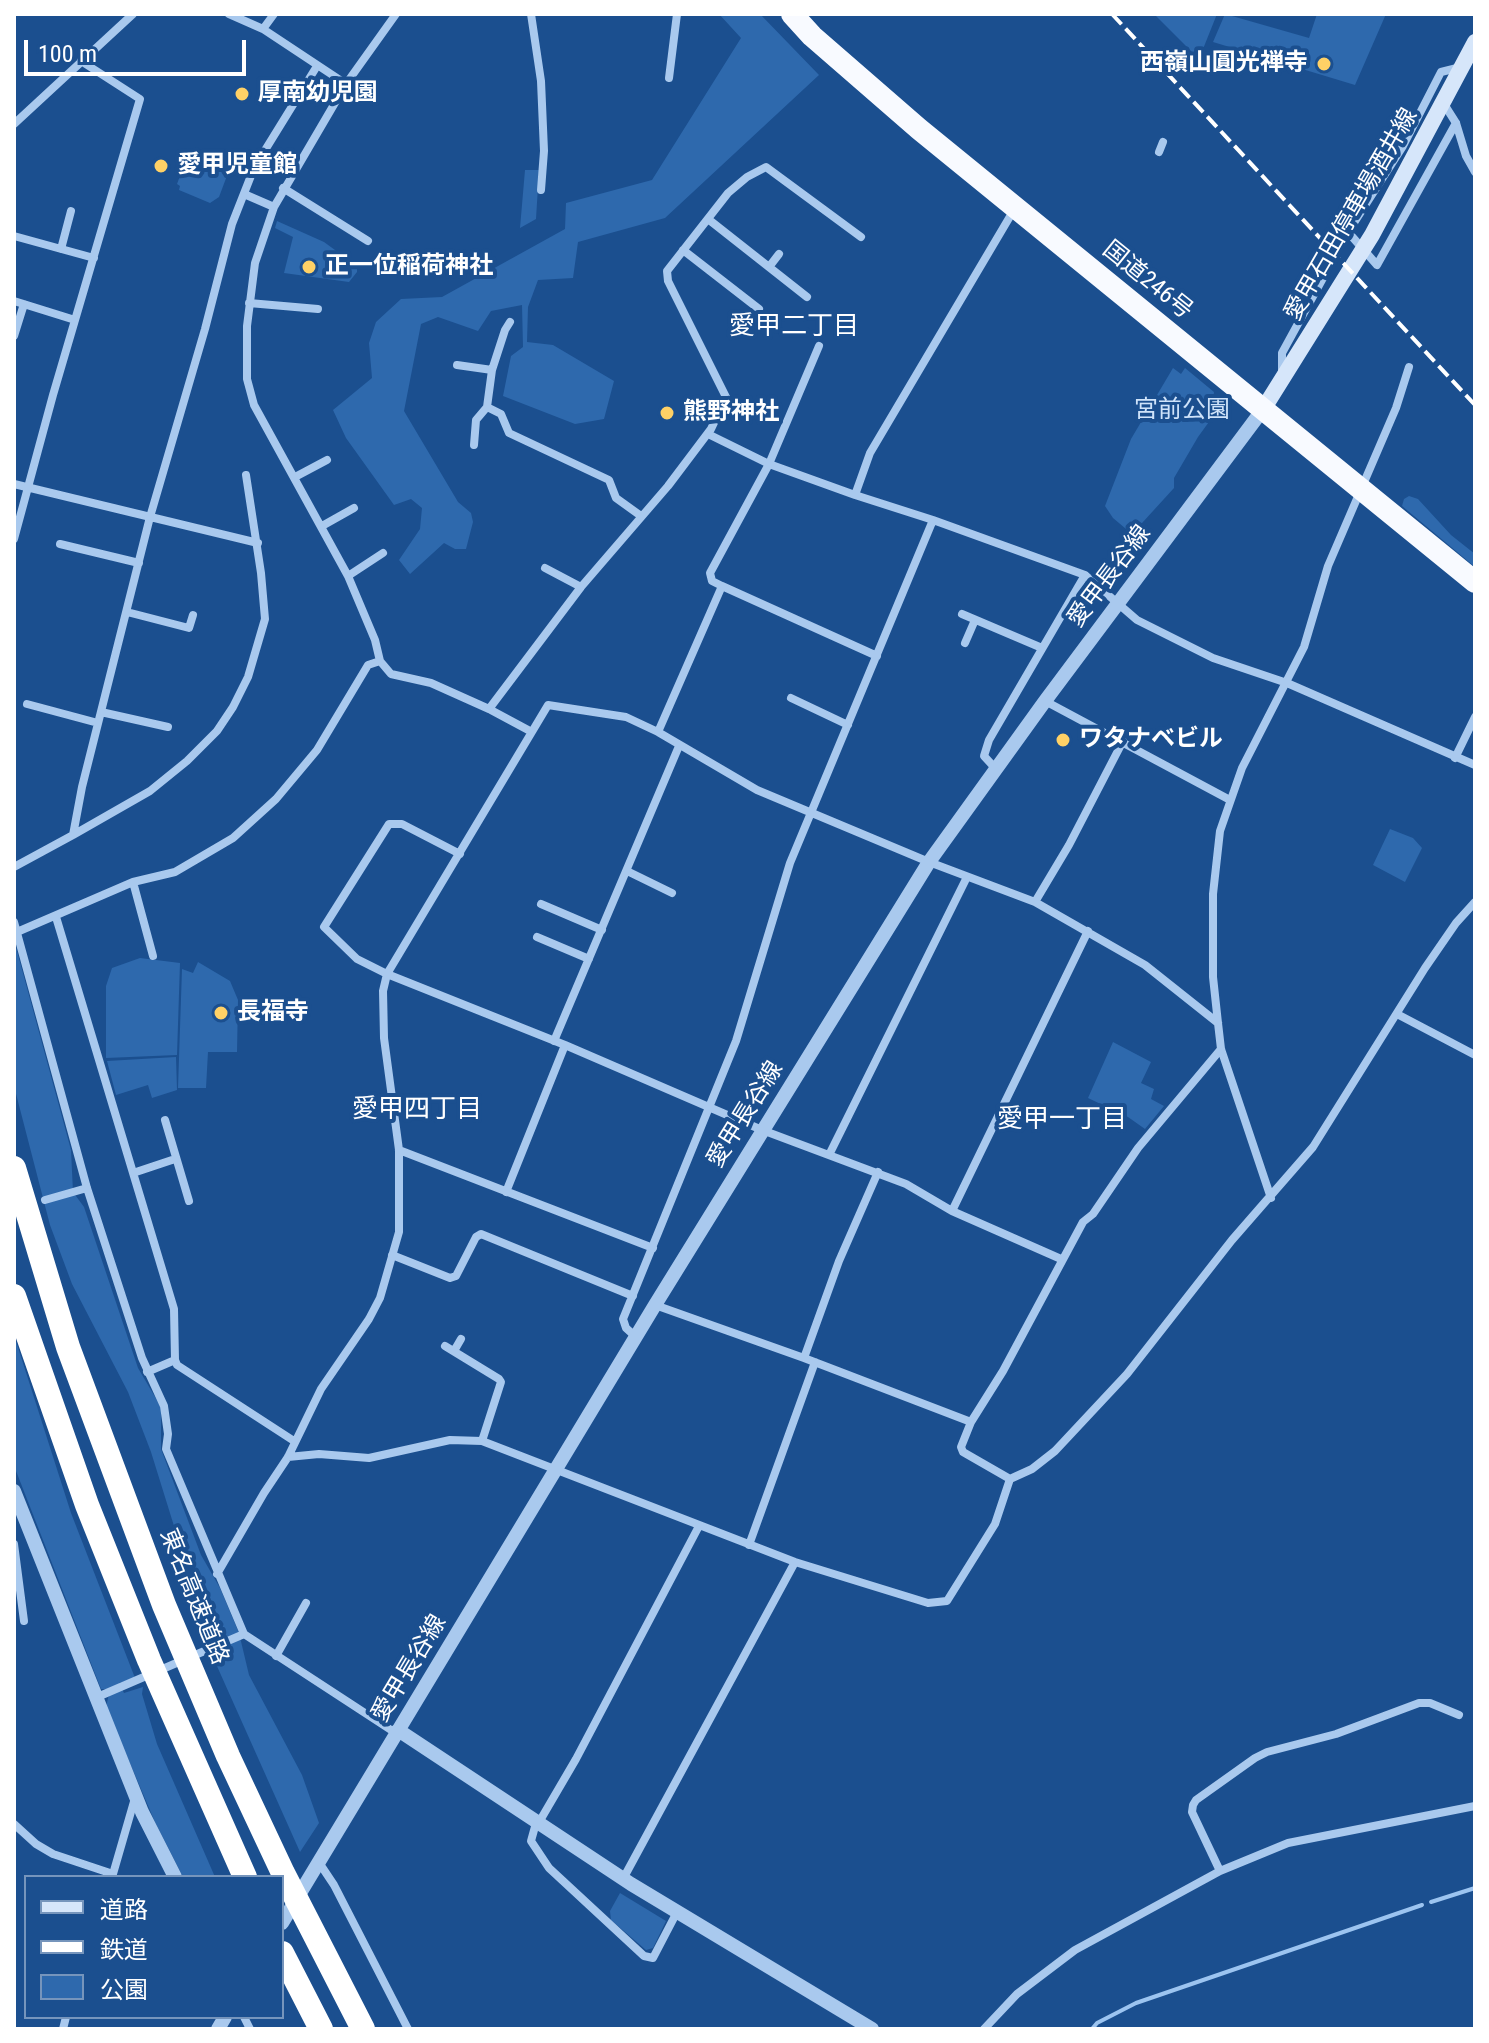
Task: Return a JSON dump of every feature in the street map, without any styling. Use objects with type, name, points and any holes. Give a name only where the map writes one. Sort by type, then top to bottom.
[{"type":"highway","name":"国道246号","points":[[792,14],[866,84],[1015,208],[1475,582]]},
{"type":"highway","name":"東名高速道路","points":[[14,1168],[68,1347],[164,1605],[228,1756],[283,1873],[363,2029]]},
{"type":"highway","points":[[14,1296],[87,1505],[149,1660],[244,1875]]},
{"type":"highway","points":[[284,1957],[321,2029]]},
{"type":"main road","name":"愛甲石田停車場酒井線","points":[[1264,408],[1372,235],[1475,42]]},
{"type":"street","points":[[14,124],[133,14]]},
{"type":"street","points":[[229,14],[263,29],[346,84]]},
{"type":"street","points":[[263,29],[274,14]]},
{"type":"street","points":[[396,14],[346,84],[274,207],[255,263],[249,303],[247,379],[254,405],[348,576],[375,640],[380,661],[391,674],[431,683],[530,731]]},
{"type":"street","points":[[531,14],[541,81],[544,151],[541,190]]},
{"type":"street","points":[[677,14],[670,73],[682,70]]},
{"type":"street","points":[[14,539],[140,99],[81,61]]},
{"type":"street","points":[[73,835],[150,517],[232,224],[254,168],[317,66]]},
{"type":"street","points":[[1456,123],[1377,265],[1348,232],[1403,146],[1441,72],[1464,66]]},
{"type":"street","points":[[1444,103],[1456,123],[1466,156],[1475,172]]},
{"type":"street","points":[[489,709],[581,587],[668,486],[708,434],[726,397],[668,281],[667,271],[683,250],[728,193],[747,177],[766,167],[861,237]]},
{"type":"street","points":[[283,188],[368,241]]},
{"type":"street","points":[[244,194],[274,207]]},
{"type":"street","points":[[855,495],[870,453],[1015,208]]},
{"type":"street","points":[[61,249],[71,211]]},
{"type":"street","points":[[708,219],[807,297]]},
{"type":"street","points":[[14,236],[94,258]]},
{"type":"street","points":[[683,250],[759,309]]},
{"type":"street","points":[[769,267],[779,254]]},
{"type":"street","points":[[1282,381],[1282,353],[1323,278]]},
{"type":"street","points":[[14,336],[19,303],[75,320]]},
{"type":"street","points":[[249,303],[318,309]]},
{"type":"street","points":[[474,445],[476,420],[487,407],[492,370],[510,322]]},
{"type":"street","points":[[819,346],[769,464],[710,573],[712,581],[722,586],[877,656]]},
{"type":"street","points":[[457,365],[492,370]]},
{"type":"street","points":[[1271,1198],[1221,1049],[1213,977],[1213,894],[1220,831],[1242,768],[1304,647],[1328,566],[1396,408],[1409,367]]},
{"type":"street","points":[[805,380],[816,385]]},
{"type":"street","points":[[487,407],[501,414],[509,433],[609,480],[616,498],[641,516]]},
{"type":"street","name":"愛甲長谷線","points":[[284,1920],[655,1305],[929,862],[995,768],[1264,408]]},
{"type":"street","points":[[708,434],[769,464],[1085,575],[1137,620],[1213,658],[1287,683],[1475,765]]},
{"type":"street","points":[[295,477],[327,460]]},
{"type":"street","points":[[14,867],[150,791],[217,731],[233,707],[248,677],[265,619],[258,543],[246,475]]},
{"type":"street","points":[[14,484],[258,543]]},
{"type":"street","points":[[322,526],[354,508]]},
{"type":"street","points":[[636,1337],[626,1328],[623,1319],[736,1041],[790,863],[933,520]]},
{"type":"street","points":[[60,544],[139,563]]},
{"type":"street","points":[[348,576],[383,553]]},
{"type":"street","points":[[545,568],[581,587]]},
{"type":"street","points":[[995,768],[984,756],[989,740],[1085,575]]},
{"type":"street","points":[[658,732],[722,586]]},
{"type":"street","points":[[127,612],[189,628]]},
{"type":"street","points":[[962,614],[1042,648]]},
{"type":"street","points":[[187,640],[193,615]]},
{"type":"street","points":[[965,643],[975,620]]},
{"type":"street","points":[[17,932],[133,882],[175,872],[233,838],[276,799],[317,750],[368,665],[380,661]]},
{"type":"street","points":[[791,698],[848,725]]},
{"type":"street","points":[[1045,701],[1230,800]]},
{"type":"street","points":[[27,704],[98,723]]},
{"type":"street","points":[[217,1574],[288,1457],[321,1389],[375,1308],[399,1232],[399,1150],[384,1038],[383,991],[387,974],[548,705],[626,717],[658,732],[757,790],[929,862],[1035,902],[1145,965],[1218,1023]]},
{"type":"street","points":[[101,712],[168,727]]},
{"type":"street","points":[[1455,758],[1475,717]]},
{"type":"street","points":[[1035,902],[1069,845],[1123,741]]},
{"type":"street","points":[[554,1041],[679,746]]},
{"type":"street","points":[[460,854],[402,824],[389,824],[324,927],[357,959],[387,974],[565,1045],[762,1130],[878,1172],[906,1184],[952,1211],[1061,1259]]},
{"type":"street","points":[[627,871],[672,893]]},
{"type":"street","points":[[829,1155],[967,877]]},
{"type":"street","points":[[133,882],[153,956]]},
{"type":"street","points":[[288,1457],[319,1454],[369,1458],[450,1440],[482,1441],[795,1562],[928,1603],[947,1601],[995,1524],[1010,1479],[1032,1469],[1055,1451],[1127,1374],[1232,1240],[1313,1147],[1456,923],[1475,902]]},
{"type":"street","points":[[541,904],[602,930]]},
{"type":"street","points":[[56,917],[174,1309],[177,1365],[294,1441]]},
{"type":"street","points":[[14,922],[87,1188],[147,1372],[164,1406],[168,1434],[166,1449],[244,1634],[391,1730],[398,1730],[623,1879],[872,2029]]},
{"type":"street","points":[[952,1211],[1088,931]]},
{"type":"street","points":[[542,941],[589,959]]},
{"type":"street","points":[[1397,1014],[1475,1055]]},
{"type":"street","points":[[506,1192],[565,1045]]},
{"type":"street","points":[[1010,1479],[963,1452],[961,1447],[971,1422],[1036,1311],[1083,1222],[1093,1214],[1138,1148],[1221,1049]]},
{"type":"street","points":[[165,1120],[189,1201]]},
{"type":"street","points":[[399,1150],[653,1248]]},
{"type":"street","points":[[133,1173],[175,1159]]},
{"type":"street","points":[[804,1358],[839,1261],[878,1172]]},
{"type":"street","points":[[45,1200],[87,1188]]},
{"type":"street","points":[[392,1255],[450,1278],[456,1276],[476,1237],[481,1234],[633,1296]]},
{"type":"street","points":[[655,1305],[971,1422]]},
{"type":"street","points":[[454,1351],[461,1339]]},
{"type":"street","points":[[445,1346],[501,1382],[482,1441]]},
{"type":"street","points":[[147,1372],[175,1360]]},
{"type":"street","points":[[749,1545],[815,1362]]},
{"type":"street","points":[[493,1375],[499,1364]]},
{"type":"street","points":[[14,1492],[152,1835],[174,1875]]},
{"type":"street","points":[[677,1912],[653,1958],[644,1956],[549,1868],[531,1841],[537,1823],[576,1759],[699,1526]]},
{"type":"street","points":[[14,1544],[19,1608],[24,1621]]},
{"type":"street","points":[[623,1879],[795,1562]]},
{"type":"street","points":[[276,1656],[306,1603]]},
{"type":"street","points":[[95,1698],[244,1634]]},
{"type":"street","points":[[1220,1871],[1192,1812],[1193,1805],[1255,1758],[1336,1734],[1419,1703],[1430,1703],[1459,1715]]},
{"type":"street","points":[[14,1824],[36,1844],[53,1854],[112,1875],[136,1796]]},
{"type":"street","points":[[984,2029],[1017,1994],[1075,1950],[1220,1871],[1288,1843],[1475,1806]]},
{"type":"street","points":[[318,1861],[334,1885],[408,2029]]},
{"type":"green space","points":[[719,14],[760,14],[819,75],[665,218],[578,242],[573,278],[538,280],[528,307],[527,342],[553,345],[614,381],[604,419],[575,424],[503,396],[511,356],[523,347],[522,305],[491,311],[478,331],[438,317],[421,324],[404,411],[458,502],[471,513],[473,522],[466,549],[455,549],[444,543],[410,574],[399,560],[420,529],[422,508],[411,499],[394,505],[346,438],[333,410],[372,378],[369,343],[376,322],[401,299],[442,297],[565,229],[566,203],[652,180],[741,38]]},
{"type":"green space","points":[[1154,14],[1217,14],[1199,59]]},
{"type":"green space","name":"西嶺山圓光禅寺","points":[[1225,14],[1309,38],[1317,14],[1386,14],[1355,85],[1213,42]]},
{"type":"green space","points":[[190,149],[231,165],[219,197],[210,203],[179,190],[177,184]]},
{"type":"green space","points":[[525,170],[539,170],[536,219],[520,228]]},
{"type":"green space","points":[[277,221],[324,242],[357,266],[357,272],[349,282],[284,273],[293,237],[275,228]]},
{"type":"green space","name":"宮前公園","points":[[1173,368],[1181,374],[1185,368],[1214,392],[1213,401],[1219,408],[1174,478],[1174,488],[1132,534],[1113,518],[1105,506],[1131,439]]},
{"type":"green space","points":[[1409,496],[1418,499],[1451,535],[1475,554],[1475,567],[1402,506]]},
{"type":"green space","points":[[1390,829],[1413,838],[1422,848],[1405,882],[1373,865]]},
{"type":"green space","points":[[14,940],[71,1150],[73,1192],[84,1207],[138,1368],[161,1407],[161,1449],[201,1555],[220,1588],[239,1633],[249,1675],[302,1775],[319,1823],[300,1852],[208,1646],[202,1623],[199,1584],[174,1526],[128,1392],[72,1284],[50,1225],[14,1086]]},
{"type":"green space","points":[[140,958],[180,963],[177,1055],[106,1058],[106,986],[112,968]]},
{"type":"green space","points":[[198,962],[230,981],[238,1000],[237,1052],[208,1052],[206,1088],[178,1088],[182,969],[193,973]]},
{"type":"green space","points":[[1113,1042],[1151,1062],[1141,1083],[1154,1089],[1151,1099],[1164,1106],[1145,1129],[1128,1117],[1088,1098]]},
{"type":"green space","points":[[176,1057],[177,1090],[152,1098],[148,1085],[116,1095],[107,1061]]},
{"type":"green space","points":[[14,1335],[71,1513],[135,1678],[119,1683],[124,1693],[143,1687],[142,1694],[157,1744],[214,1875],[182,1875],[155,1822],[106,1707],[109,1694],[107,1689],[101,1689],[14,1466]]},
{"type":"green space","points":[[620,1893],[666,1921],[653,1948],[646,1950],[611,1920],[610,1911]]},
{"type":"waterway","points":[[1431,1902],[1475,1888]]},
{"type":"waterway","points":[[1092,2029],[1097,2023],[1136,2003],[1422,1905]]},
{"type":"railway","points":[[1112,14],[1475,405]]},
{"type":"place","name":"西嶺山圓光禅寺","points":[[1324,64]]},
{"type":"place","name":"厚南幼児園","points":[[242,94]]},
{"type":"place","name":"愛甲児童館","points":[[161,166]]},
{"type":"place","name":"正一位稲荷神社","points":[[309,267]]},
{"type":"place","name":"熊野神社","points":[[667,413]]},
{"type":"place","name":"ワタナベビル","points":[[1063,740]]},
{"type":"place","name":"長福寺","points":[[221,1013]]},
{"type":"district","name":"愛甲二丁目","points":[[794,327]]},
{"type":"district","name":"愛甲四丁目","points":[[417,1110]]},
{"type":"district","name":"愛甲一丁目","points":[[1062,1120]]}]
